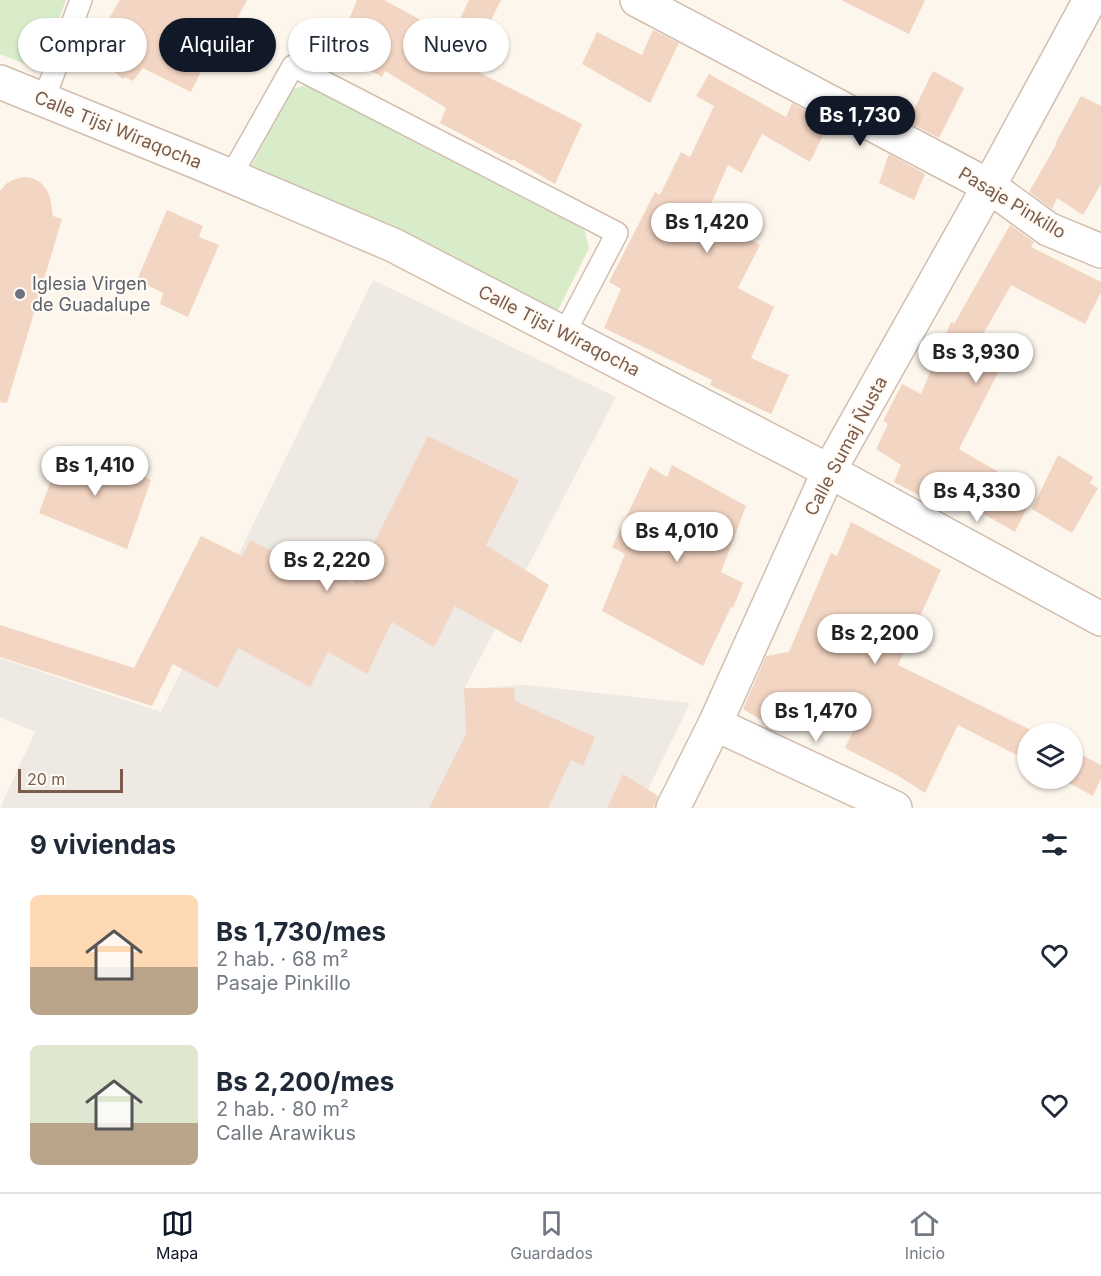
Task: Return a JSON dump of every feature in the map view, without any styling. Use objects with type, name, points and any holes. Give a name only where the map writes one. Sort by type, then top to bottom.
[{"type":"street","name":"Pasaje Pinkillo","points":[[637,0],[988,186],[1048,229],[1101,252]]},
{"type":"street","name":"Calle Sumaj Ñusta","points":[[673,808],[715,724],[829,471],[1090,0]]},
{"type":"street","name":"Calle Tijsi Wiraqocha","points":[[0,82],[393,245],[829,471],[1101,619]]},
{"type":"street","points":[[715,724],[895,808]]},
{"type":"lane","points":[[44,99],[81,0]]},
{"type":"lane","points":[[231,176],[293,66],[616,233],[564,334]]},
{"type":"shaded area","points":[[373,280],[616,397],[464,689],[525,685],[690,703],[639,808],[0,808],[35,732],[0,717],[0,658],[161,712]]},
{"type":"green space","points":[[0,0],[66,0],[59,18],[18,18],[18,61],[0,54]]},
{"type":"green space","points":[[306,85],[584,228],[589,248],[556,314],[390,228],[252,165],[292,89]]},
{"type":"building","points":[[120,0],[247,0],[238,18],[159,18],[159,72],[201,72],[191,92],[147,70],[147,18],[109,18]]},
{"type":"building","points":[[357,0],[384,0],[417,18],[403,18],[403,72],[478,72],[582,124],[555,184],[512,159],[512,161],[440,123],[446,108],[387,72],[391,72],[391,18],[350,18]]},
{"type":"building","points":[[469,0],[501,0],[492,18],[460,18]]},
{"type":"building","points":[[841,0],[925,0],[909,34]]},
{"type":"building","points":[[653,30],[679,43],[650,103],[582,64],[597,32],[642,55]]},
{"type":"building","points":[[933,71],[964,88],[939,138],[908,122]]},
{"type":"building","points":[[114,72],[140,72],[133,81],[125,77],[123,79]]},
{"type":"building","points":[[373,72],[384,72],[382,77]]},
{"type":"building","points":[[709,74],[786,117],[792,103],[829,123],[810,162],[762,134],[742,173],[728,165],[706,215],[760,245],[738,288],[774,307],[751,358],[789,375],[771,414],[710,385],[712,380],[604,328],[621,289],[609,282],[655,192],[660,195],[681,152],[690,157],[714,106],[696,96]]},
{"type":"building","points":[[1081,96],[1101,106],[1101,184],[1083,215],[1057,198],[1052,209],[1029,192]]},
{"type":"building","points":[[889,154],[925,174],[914,200],[879,183]]},
{"type":"building","name":"Iglesia Virgen de Guadalupe","points":[[24,177],[40,182],[50,197],[53,216],[62,219],[7,403],[0,402],[0,191],[7,183]]},
{"type":"building","points":[[167,210],[203,226],[199,237],[219,245],[188,317],[160,304],[163,293],[137,280]]},
{"type":"building","points":[[1010,225],[1034,242],[1031,247],[1101,282],[1101,292],[1085,324],[1011,285],[981,338],[1008,353],[959,449],[1034,493],[1015,532],[935,486],[928,500],[894,482],[901,465],[876,449],[888,424],[883,421],[902,384],[921,394],[951,322],[954,324]]},
{"type":"building","points":[[428,436],[519,480],[486,545],[549,585],[521,643],[455,606],[434,647],[392,622],[367,674],[328,652],[310,687],[238,648],[218,688],[173,664],[152,706],[0,657],[0,625],[134,668],[201,536],[242,556],[250,540],[278,554],[281,547],[353,584]]},
{"type":"building","points":[[64,445],[151,480],[127,549],[39,513]]},
{"type":"building","points":[[1058,455],[1093,477],[1090,483],[1098,488],[1072,533],[1032,509]]},
{"type":"building","points":[[672,465],[746,506],[721,572],[743,583],[733,608],[731,607],[703,666],[602,611],[625,554],[612,547],[650,467],[667,477]]},
{"type":"building","points":[[851,522],[941,570],[898,665],[1017,723],[1017,755],[958,725],[925,793],[897,775],[845,748],[855,727],[790,693],[773,727],[743,709],[766,656],[789,652],[831,553],[837,556]]},
{"type":"building","points":[[464,688],[514,688],[515,701],[595,737],[583,766],[571,760],[548,808],[429,808],[466,734]]},
{"type":"building","points":[[1083,756],[1101,765],[1101,778],[1093,796],[1080,789],[1083,789]]},
{"type":"building","points":[[623,774],[658,796],[654,808],[607,808]]},
{"type":"place","name":"Iglesia Virgen de Guadalupe","points":[[20,294]]}]
